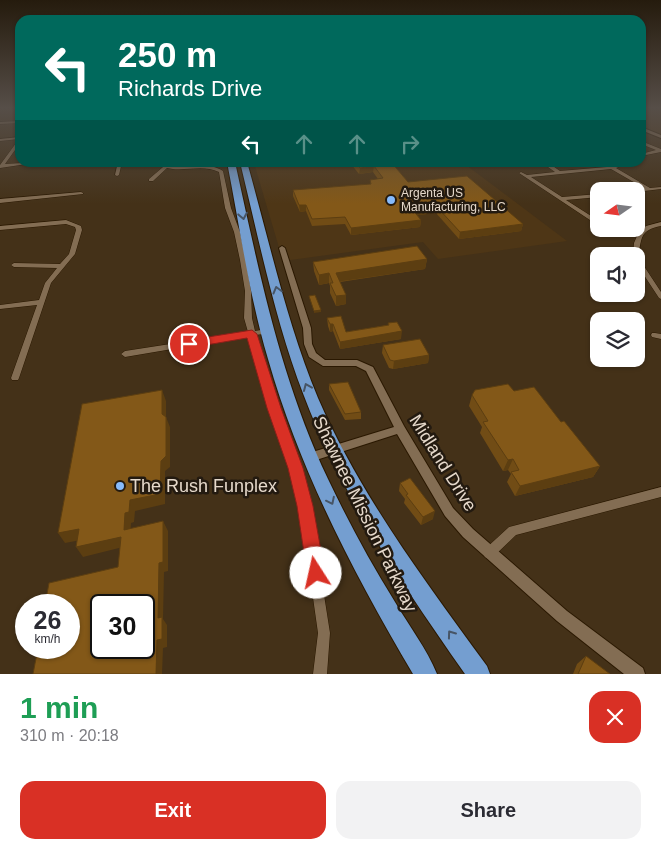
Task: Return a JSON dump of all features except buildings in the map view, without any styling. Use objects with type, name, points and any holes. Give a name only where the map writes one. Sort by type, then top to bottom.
[{"type":"highway","name":"Shawnee Mission Parkway","points":[[232,167],[262,310],[280,379],[310,457],[377,592],[426,674]]},
{"type":"highway","name":"Shawnee Mission Parkway","points":[[244,167],[292,345],[304,380],[334,448],[397,558],[479,674]]},
{"type":"highway","points":[[238,192],[252,198]]},
{"type":"highway","points":[[262,310],[286,322]]},
{"type":"highway","points":[[267,331],[292,345]]},
{"type":"street","points":[[646,144],[661,151]]},
{"type":"street","points":[[1,166],[15,146]]},
{"type":"street","points":[[646,154],[661,151]]},
{"type":"street","points":[[1,166],[15,164]]},
{"type":"street","points":[[117,175],[119,167]]},
{"type":"street","points":[[151,180],[161,167]]},
{"type":"street","points":[[213,167],[222,170],[228,208],[237,232],[246,279],[248,318],[305,506],[324,633],[320,674]]},
{"type":"street","points":[[550,167],[559,173]]},
{"type":"street","points":[[529,176],[610,167],[649,189]]},
{"type":"street","points":[[522,173],[590,218]]},
{"type":"street","points":[[645,189],[661,188]]},
{"type":"street","points":[[0,201],[81,193]]},
{"type":"street","points":[[561,199],[590,196]]},
{"type":"street","points":[[0,228],[58,222],[74,224],[80,230],[72,254],[48,283],[15,378]]},
{"type":"street","points":[[645,227],[661,224]]},
{"type":"street","name":"Midland Drive","points":[[282,248],[307,328],[308,344],[312,355],[323,363],[357,363],[370,369],[400,429],[449,512],[489,553],[562,616],[638,674]]},
{"type":"street","points":[[14,265],[62,266]]},
{"type":"street","points":[[645,271],[661,297]]},
{"type":"street","points":[[0,307],[42,302]]},
{"type":"street","points":[[126,354],[267,331]]},
{"type":"street","points":[[310,457],[400,429]]},
{"type":"street","points":[[489,553],[513,531],[661,492]]},
{"type":"shaded area","points":[[255,167],[469,167],[567,241],[438,259],[423,242],[283,261]]},
{"type":"place","name":"Argenta US Manufacturing, LLC","points":[[391,200]]},
{"type":"place","name":"The Rush Funplex","points":[[120,486]]},
{"type":"route","points":[[189,344],[252,334],[274,408],[295,468],[305,506],[316,573]]}]
